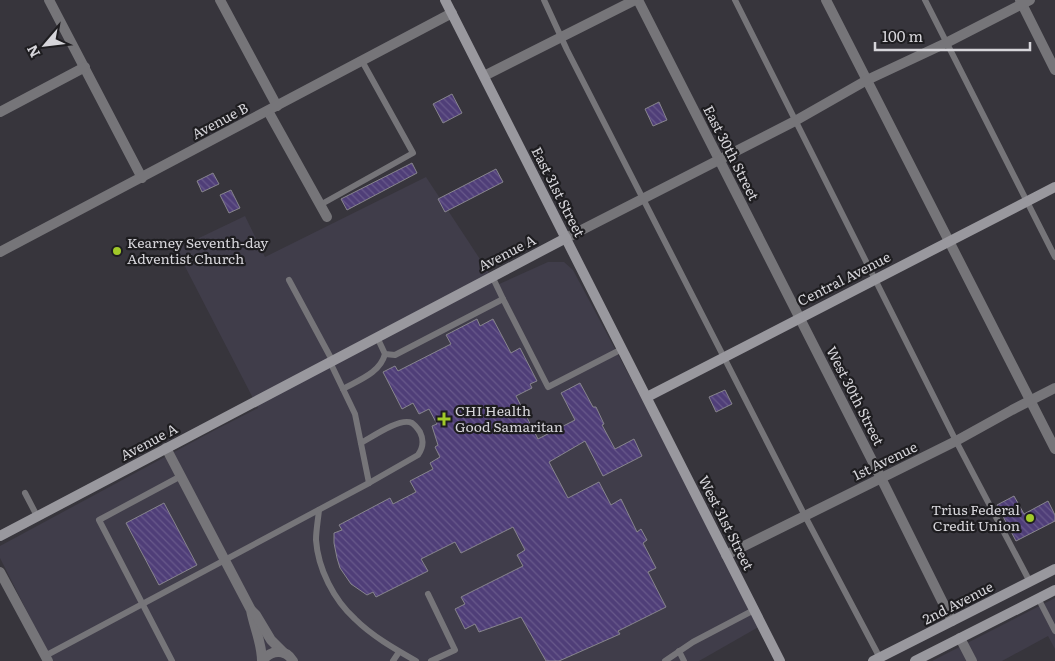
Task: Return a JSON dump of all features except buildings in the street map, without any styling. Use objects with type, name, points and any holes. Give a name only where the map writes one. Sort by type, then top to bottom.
[{"type":"street","points":[[48,0],[142,178]]},
{"type":"street","points":[[220,0],[326,217]]},
{"type":"street","name":"East 31st Street","points":[[445,0],[647,397]]},
{"type":"street","points":[[484,76],[636,0]]},
{"type":"street","name":"East 30th Street","points":[[636,0],[799,318]]},
{"type":"street","points":[[826,0],[1055,449]]},
{"type":"street","points":[[1024,1],[1055,70]]},
{"type":"street","name":"Avenue A","points":[[0,536],[492,276],[719,160],[867,80],[946,43],[1024,1]]},
{"type":"street","name":"Avenue B","points":[[2,247],[142,178],[452,13]]},
{"type":"street","points":[[0,112],[84,67]]},
{"type":"street","name":"Central Avenue","points":[[647,397],[1055,187]]},
{"type":"street","name":"West 30th Street","points":[[799,318],[952,621]]},
{"type":"street","name":"1st Avenue","points":[[726,555],[956,441],[1055,388]]},
{"type":"street","name":"West 31st Street","points":[[647,397],[780,661]]},
{"type":"street","points":[[166,448],[226,559],[251,610],[262,661]]},
{"type":"street","name":"2nd Avenue","points":[[878,660],[1055,569]]},
{"type":"street","points":[[1,574],[46,658]]},
{"type":"street","points":[[915,661],[1055,590]]},
{"type":"street","points":[[251,610],[271,640],[294,661]]},
{"type":"street","points":[[960,638],[972,661]]},
{"type":"street","points":[[262,661],[269,654],[284,653]]},
{"type":"lane","points":[[544,0],[561,37],[878,660]]},
{"type":"lane","points":[[735,0],[956,441],[1030,582]]},
{"type":"lane","points":[[925,0],[1055,257]]},
{"type":"lane","points":[[320,205],[413,153],[362,61]]},
{"type":"lane","points":[[492,276],[548,387],[622,349]]},
{"type":"lane","points":[[289,280],[331,361],[355,414],[369,483]]},
{"type":"lane","points":[[385,354],[395,355],[502,299]]},
{"type":"lane","points":[[343,389],[377,370],[383,363],[385,354],[377,337]]},
{"type":"lane","points":[[46,658],[418,455],[422,449],[422,436],[413,423],[407,422],[393,425],[361,443]]},
{"type":"lane","points":[[172,661],[99,520],[182,476]]},
{"type":"lane","points":[[25,493],[37,516]]},
{"type":"lane","points":[[319,510],[316,539],[319,560],[341,604],[355,620],[412,660]]},
{"type":"lane","points":[[428,594],[454,650],[431,661]]},
{"type":"lane","points":[[1038,598],[1055,631]]},
{"type":"lane","points":[[665,661],[679,651],[754,610]]},
{"type":"lane","points":[[679,651],[684,661]]},
{"type":"lane","points":[[393,661],[399,652]]},
{"type":"shaded area","name":"CHI Health Good Samaritan","points":[[426,177],[497,285],[548,262],[564,262],[573,270],[762,625],[699,661],[52,661],[0,558],[0,546],[258,408],[176,249],[245,216],[265,257]]},
{"type":"shaded area","points":[[1055,598],[1055,649],[1048,636],[1002,661],[932,661]]},
{"type":"place","name":"Kearney Seventh-day Adventist Church","points":[[117,251]]},
{"type":"place","name":"CHI Health Good Samaritan","points":[[444,419]]},
{"type":"place","name":"Trius Federal Credit Union","points":[[1030,518]]}]
